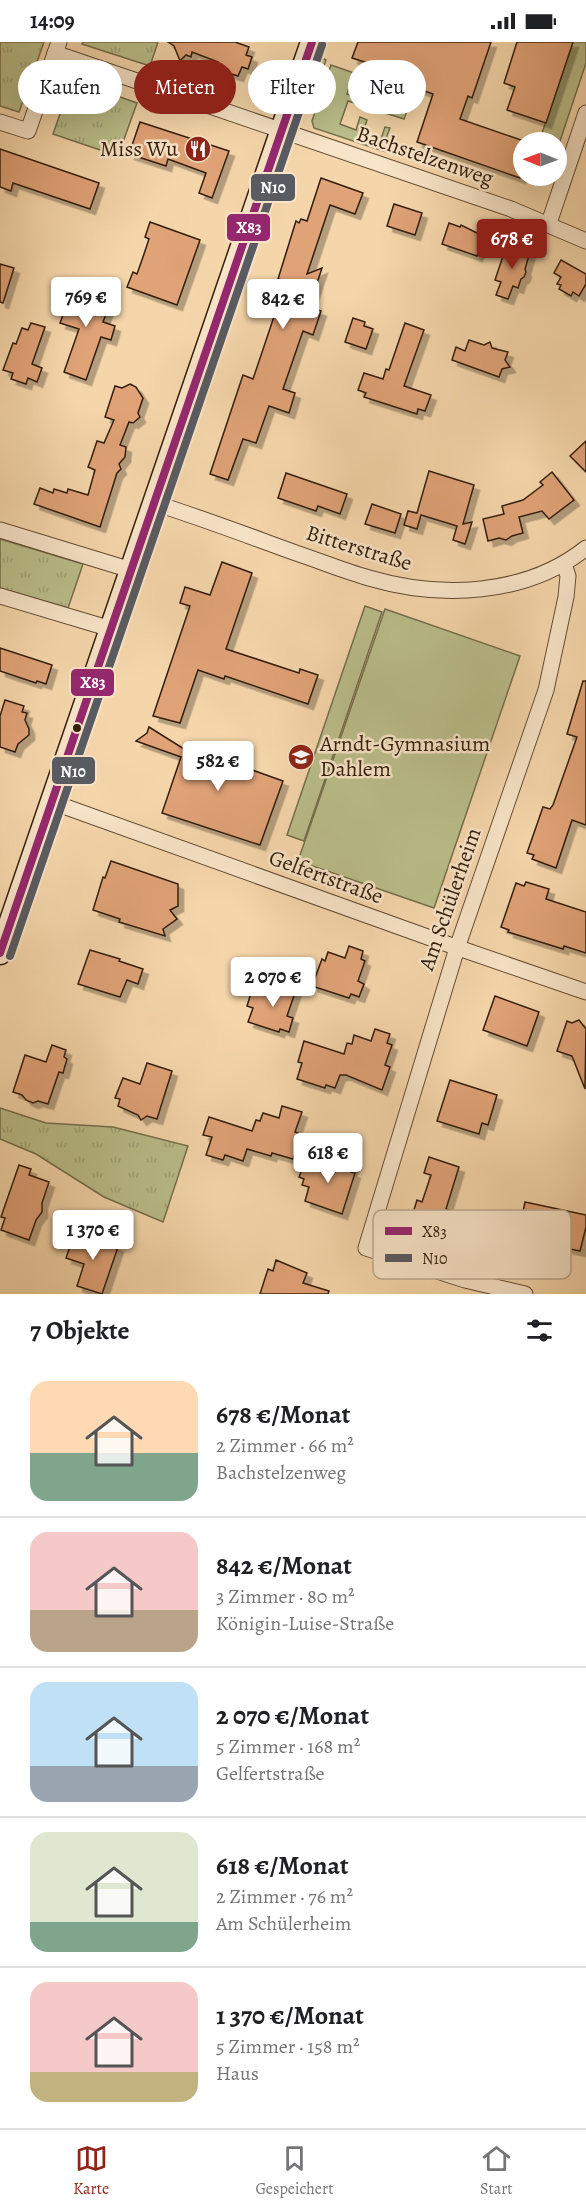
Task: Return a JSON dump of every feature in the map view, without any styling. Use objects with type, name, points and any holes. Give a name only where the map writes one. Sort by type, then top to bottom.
[{"type":"main road","points":[[0,953],[312,42]]},
{"type":"street","name":"Bachstelzenweg","points":[[57,47],[282,131],[511,209],[549,223],[586,241]]},
{"type":"street","points":[[0,122],[28,131],[57,47]]},
{"type":"street","points":[[549,223],[586,113]]},
{"type":"street","name":"Bitterstraße","points":[[154,503],[369,578],[426,590],[483,589],[540,576],[564,564],[586,548]]},
{"type":"street","points":[[0,530],[131,570]]},
{"type":"street","name":"Am Schülerheim","points":[[378,1210],[457,948],[546,690],[566,597],[568,576],[564,564]]},
{"type":"street","points":[[0,596],[111,629]]},
{"type":"street","name":"Gelfertstraße","points":[[52,802],[586,992]]},
{"type":"street","name":"Am Schülerheim","points":[[373,1225],[366,1248],[373,1250]]},
{"type":"street","name":"Am Schülerheim","points":[[462,1279],[525,1294]]},
{"type":"green space","points":[[0,42],[44,42],[38,60],[18,60],[18,112],[0,106]]},
{"type":"green space","points":[[83,42],[158,42],[152,60],[134,61],[82,44]]},
{"type":"green space","points":[[573,42],[586,42],[586,63],[563,132],[542,132]]},
{"type":"green space","points":[[336,67],[348,71],[348,101],[340,124],[356,130],[360,117],[367,120],[363,132],[381,139],[385,127],[390,128],[385,141],[386,152],[314,128],[312,121],[314,114],[336,114]]},
{"type":"green space","points":[[122,98],[134,102],[134,111],[118,156],[53,134],[60,114],[122,114]]},
{"type":"green space","points":[[388,114],[406,114],[404,119]]},
{"type":"green space","points":[[0,539],[83,564],[68,608],[0,588]]},
{"type":"green space","points":[[365,606],[382,612],[304,841],[287,835]]},
{"type":"green space","points":[[385,609],[520,656],[434,908],[298,861]]},
{"type":"green space","points":[[0,1108],[46,1123],[113,1127],[188,1146],[163,1222],[104,1197],[36,1154],[0,1139]]},
{"type":"building","points":[[168,42],[235,42],[249,47],[246,55],[252,57],[248,60],[248,69],[242,67],[238,76],[236,75],[236,60],[213,60],[192,52],[191,57],[186,55],[180,60],[174,46]]},
{"type":"building","points":[[358,42],[491,42],[472,98],[468,96],[460,119],[513,137],[513,176],[417,142],[433,94],[426,92],[426,60],[358,60],[352,58]]},
{"type":"building","points":[[517,42],[573,42],[546,123],[507,110],[515,87],[504,83]]},
{"type":"building","points":[[140,122],[229,151],[212,198],[199,193],[206,173],[168,159],[166,166],[129,154]]},
{"type":"building","points":[[0,149],[99,183],[90,209],[13,183],[11,191],[0,187]]},
{"type":"building","points":[[321,178],[363,193],[355,214],[330,205],[307,274],[322,268],[309,307],[321,311],[313,335],[303,331],[283,389],[295,393],[289,413],[269,406],[256,443],[243,439],[228,480],[210,474],[243,375],[253,379],[286,281],[278,279],[296,221],[299,223],[301,219],[307,221]]},
{"type":"building","points":[[394,204],[422,213],[415,235],[387,226]]},
{"type":"building","points":[[150,222],[200,240],[177,305],[127,287],[133,272],[137,274],[149,239],[145,237]]},
{"type":"building","points":[[449,223],[460,227],[461,225],[483,236],[477,256],[442,244]]},
{"type":"building","points":[[507,244],[530,252],[524,277],[518,288],[513,286],[508,299],[496,295],[501,282],[495,280]]},
{"type":"building","points":[[561,260],[586,274],[586,284],[579,296],[573,292],[571,296],[559,289],[561,285],[557,284],[561,277],[554,273]]},
{"type":"building","points":[[0,264],[14,268],[3,303],[0,302]]},
{"type":"building","points":[[74,285],[112,298],[103,322],[115,326],[111,340],[101,337],[86,380],[64,372],[79,329],[60,323]]},
{"type":"building","points":[[353,318],[365,322],[364,326],[373,329],[366,349],[345,342]]},
{"type":"building","points":[[31,323],[45,327],[32,364],[42,368],[37,382],[28,378],[26,384],[11,379],[13,373],[3,370],[13,343],[16,344],[22,328],[28,330]]},
{"type":"building","points":[[405,323],[424,330],[404,386],[431,395],[425,411],[418,409],[417,414],[364,397],[366,393],[358,390],[364,373],[383,379],[386,369],[389,370]]},
{"type":"building","points":[[469,340],[484,345],[490,342],[492,348],[508,352],[505,360],[510,367],[502,369],[499,377],[452,360],[456,347],[465,351]]},
{"type":"building","points":[[130,384],[136,387],[143,398],[138,413],[140,417],[133,423],[129,422],[120,445],[126,447],[125,457],[119,464],[121,469],[117,473],[100,527],[34,504],[40,488],[53,493],[54,489],[67,493],[68,489],[88,495],[95,470],[88,467],[97,441],[104,443],[114,420],[105,417],[115,386],[122,388]]},
{"type":"building","points":[[586,441],[586,472],[570,456]]},
{"type":"building","points":[[429,471],[474,485],[463,524],[472,522],[465,544],[453,540],[457,526],[421,515],[417,529],[404,525],[408,511],[417,513]]},
{"type":"building","points":[[552,472],[574,500],[549,519],[542,511],[519,517],[523,533],[506,540],[499,538],[488,541],[483,519],[504,514],[502,506],[523,500],[543,485],[540,482]]},
{"type":"building","points":[[286,473],[347,494],[340,514],[318,506],[316,511],[278,498]]},
{"type":"building","points":[[372,504],[401,514],[395,533],[365,524]]},
{"type":"building","points":[[222,562],[252,573],[226,649],[299,673],[300,669],[318,675],[308,704],[225,676],[224,679],[198,670],[180,723],[153,716],[190,606],[180,603],[185,587],[210,595]]},
{"type":"building","points":[[0,648],[52,665],[46,684],[0,671]]},
{"type":"building","points":[[583,681],[586,681],[586,825],[572,820],[556,868],[532,859],[534,855],[527,853],[543,807],[550,809],[553,805],[577,737],[567,734]]},
{"type":"building","points":[[5,700],[24,706],[22,712],[27,713],[25,720],[29,735],[18,744],[15,752],[0,747],[0,716]]},
{"type":"building","points":[[149,727],[184,749],[202,752],[283,781],[260,845],[162,813],[181,757],[136,741],[147,733]]},
{"type":"building","points":[[111,861],[178,884],[178,906],[170,910],[177,919],[163,929],[165,936],[119,922],[120,919],[93,910],[103,877],[105,878]]},
{"type":"building","points":[[526,882],[549,889],[546,899],[586,912],[586,953],[564,946],[563,949],[508,932],[509,930],[501,927],[516,883],[524,886]]},
{"type":"building","points":[[349,946],[363,951],[361,959],[365,961],[358,981],[364,984],[359,997],[351,994],[349,998],[312,986],[322,959],[325,961],[328,952],[345,958]]},
{"type":"building","points":[[90,950],[143,969],[138,984],[127,980],[120,997],[78,984]]},
{"type":"building","points":[[278,981],[297,987],[287,1016],[293,1018],[289,1032],[280,1029],[279,1032],[248,1022],[253,1008],[247,1006],[251,993],[255,995],[257,988],[274,993]]},
{"type":"building","points":[[495,996],[539,1012],[527,1046],[483,1030]]},
{"type":"building","points":[[579,1020],[586,1029],[585,1089],[572,1056],[557,1051],[567,1021],[572,1023]]},
{"type":"building","points":[[375,1029],[390,1034],[387,1043],[392,1045],[385,1065],[390,1067],[382,1090],[346,1075],[340,1075],[335,1088],[326,1085],[325,1088],[297,1079],[302,1063],[298,1062],[304,1041],[344,1054],[347,1043],[352,1044],[354,1035],[371,1041]]},
{"type":"building","points":[[52,1045],[66,1050],[64,1057],[67,1059],[63,1073],[59,1072],[48,1104],[38,1101],[33,1103],[13,1092],[25,1055],[46,1062]]},
{"type":"building","points":[[147,1063],[172,1071],[157,1119],[147,1116],[141,1120],[138,1115],[118,1106],[120,1099],[115,1098],[123,1078],[140,1084]]},
{"type":"building","points":[[450,1080],[497,1095],[488,1125],[482,1123],[479,1134],[437,1121]]},
{"type":"building","points":[[282,1106],[302,1112],[295,1132],[298,1133],[295,1141],[299,1143],[293,1159],[247,1149],[243,1161],[225,1155],[223,1160],[206,1155],[212,1137],[203,1135],[209,1117],[252,1131],[256,1120],[260,1121],[263,1113],[279,1118]]},
{"type":"building","points":[[334,1157],[354,1163],[351,1172],[355,1173],[342,1214],[305,1201],[309,1187],[302,1185],[304,1179],[299,1177],[305,1161],[330,1169]]},
{"type":"building","points":[[429,1157],[459,1167],[446,1209],[450,1210],[414,1210],[417,1200],[422,1202],[431,1175],[424,1173]]},
{"type":"building","points":[[19,1165],[31,1169],[29,1175],[49,1182],[42,1203],[42,1212],[36,1220],[29,1240],[1,1230],[5,1218],[1,1217]]},
{"type":"building","points":[[525,1202],[563,1210],[523,1210]]},
{"type":"building","points":[[571,1212],[586,1215],[586,1227],[580,1251],[571,1249]]},
{"type":"building","points":[[79,1233],[100,1238],[105,1235],[109,1243],[118,1247],[102,1294],[77,1286],[84,1264],[66,1258],[73,1238],[78,1240]]},
{"type":"building","points":[[276,1260],[307,1273],[303,1283],[329,1291],[328,1294],[260,1294],[268,1269],[273,1271]]},
{"type":"transit line","name":"X83","points":[[0,953],[312,42]]},
{"type":"transit line","name":"N10","points":[[10,956],[322,45]]},
{"type":"place","name":"Miss Wu","points":[[198,149]]},
{"type":"place","name":"Arndt-Gymnasium Dahlem","points":[[301,757]]}]
